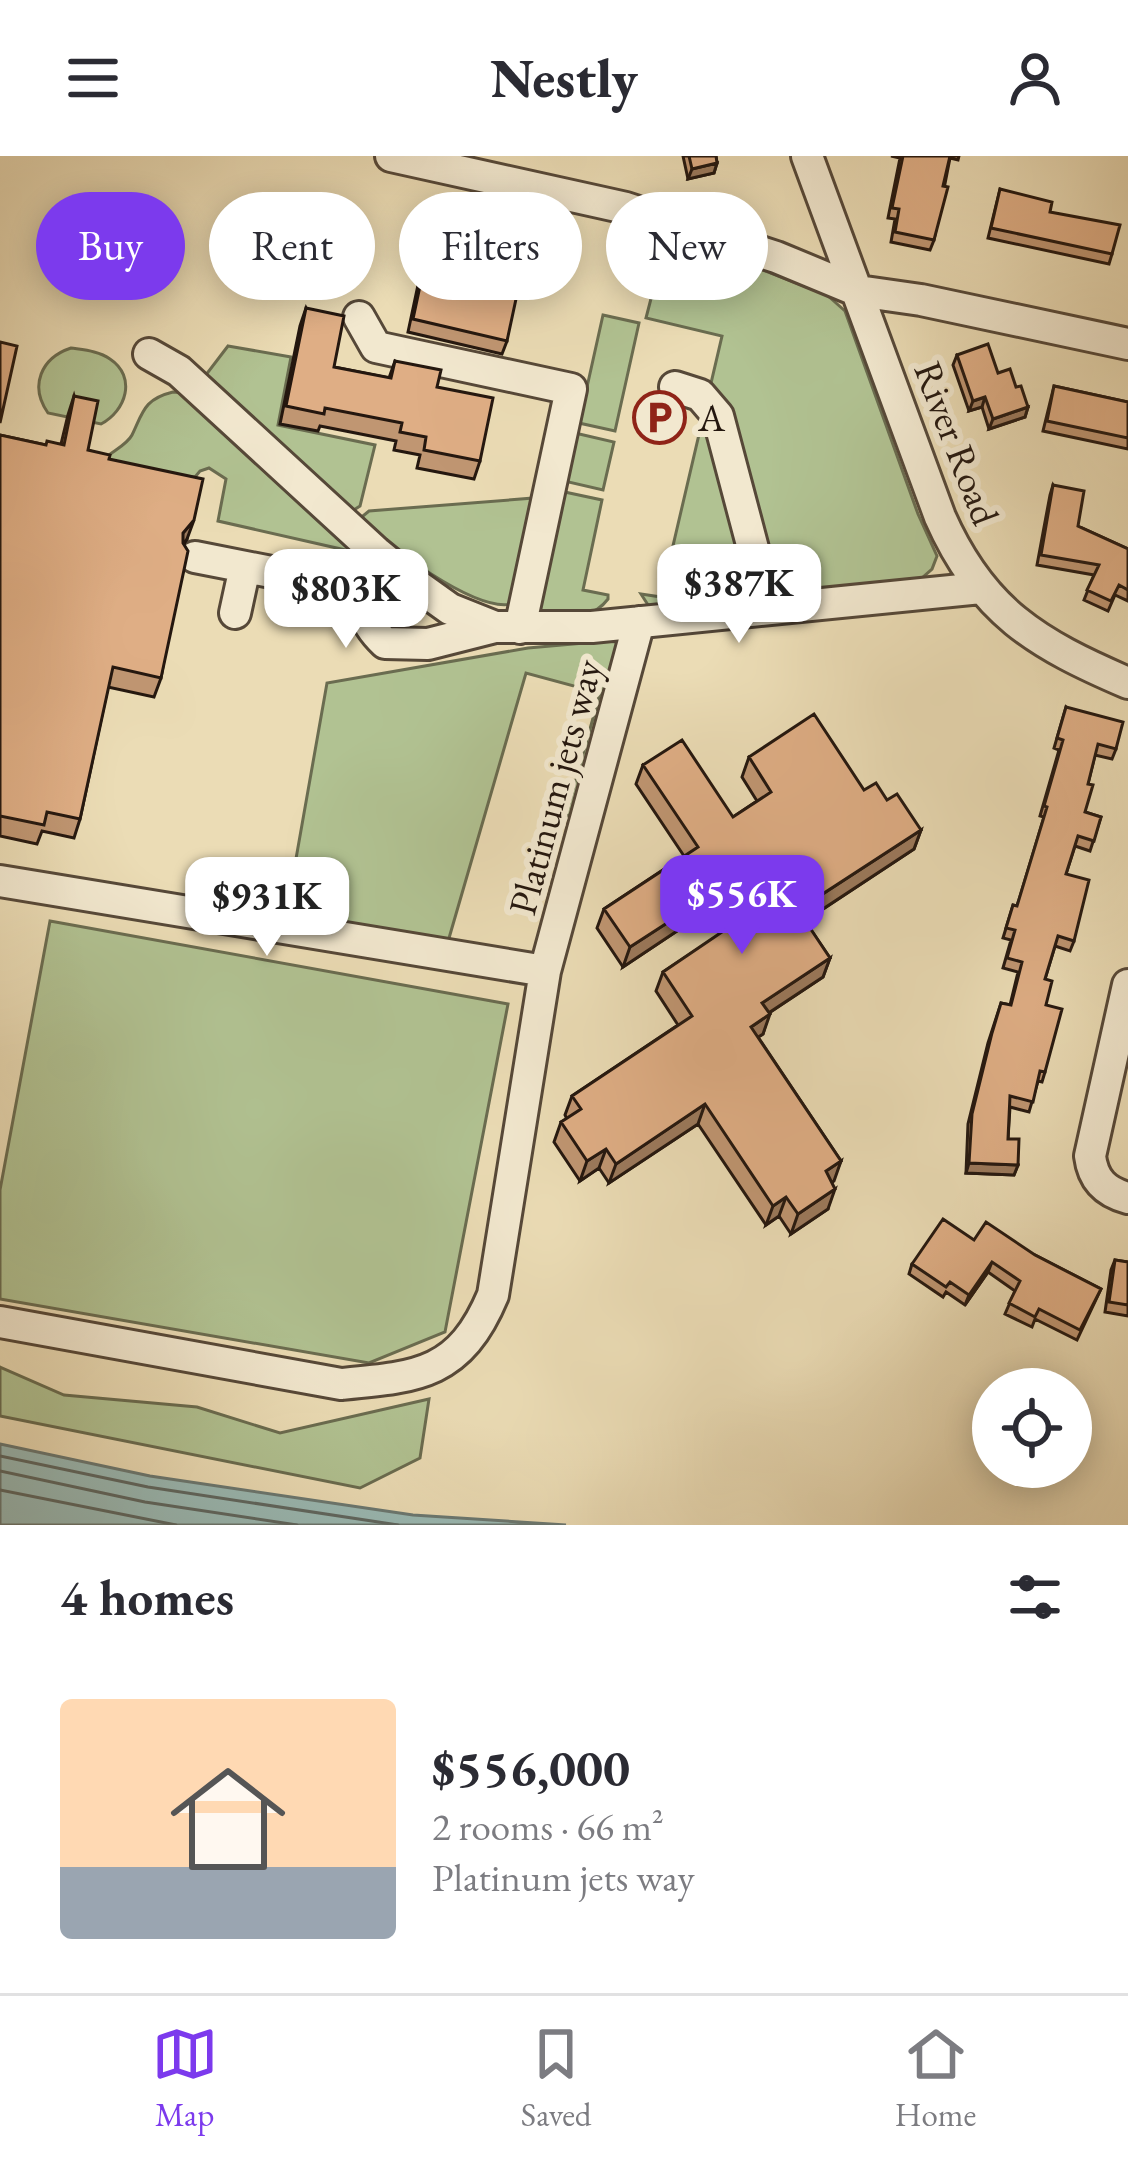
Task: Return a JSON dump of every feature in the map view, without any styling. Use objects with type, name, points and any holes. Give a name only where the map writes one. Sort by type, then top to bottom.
[{"type":"street","points":[[391,156],[626,208],[776,257],[858,291],[1128,344]]},
{"type":"street","name":"River Road","points":[[807,156],[940,518],[958,554],[981,588],[1043,644],[1128,683]]},
{"type":"street","points":[[359,316],[376,347],[571,388],[507,628]]},
{"type":"street","points":[[149,354],[179,371],[415,584],[450,609],[507,628]]},
{"type":"street","points":[[675,387],[700,395],[718,416],[755,556],[740,613]]},
{"type":"street","points":[[195,557],[368,591]]},
{"type":"street","points":[[235,613],[245,567]]},
{"type":"street","points":[[415,584],[381,581],[368,591],[364,606],[370,628],[385,643],[428,644],[507,628],[592,627],[981,588]]},
{"type":"street","name":"Platinum jets way","points":[[0,1322],[340,1384],[395,1379],[456,1355],[481,1324],[493,1295],[545,971],[639,622]]},
{"type":"street","points":[[0,881],[545,971]]},
{"type":"street","points":[[1128,986],[1090,1156],[1100,1184],[1128,1198]]},
{"type":"green space","points":[[768,272],[827,295],[845,311],[937,556],[932,569],[914,585],[650,608],[641,594],[661,597],[722,336],[646,318],[651,300],[768,300]]},
{"type":"green space","points":[[603,315],[639,323],[615,431],[579,423]]},
{"type":"green space","points":[[228,346],[291,357],[278,425],[375,445],[360,506],[349,513],[205,376]]},
{"type":"green space","points":[[71,348],[106,356],[124,375],[122,402],[101,424],[48,413],[42,403],[41,374],[52,359]]},
{"type":"green space","points":[[173,392],[184,393],[352,549],[218,521],[226,479],[209,468],[195,477],[106,476],[109,455],[130,438],[146,408]]},
{"type":"green space","points":[[575,433],[614,442],[603,490],[564,481]]},
{"type":"green space","points":[[560,491],[602,500],[583,590],[608,595],[608,599],[585,614],[538,614]]},
{"type":"green space","points":[[534,498],[511,604],[495,604],[454,587],[358,520],[369,511]]},
{"type":"green space","points":[[607,641],[621,649],[575,811],[568,816],[600,693],[526,673],[447,945],[285,921],[327,683],[528,648]]},
{"type":"green space","points":[[50,921],[508,1004],[445,1332],[369,1363],[0,1299],[0,1190]]},
{"type":"green space","points":[[0,1367],[64,1395],[197,1407],[280,1433],[429,1399],[420,1458],[360,1488],[0,1416]]},
{"type":"water","points":[[0,1444],[150,1476],[413,1515],[566,1525],[0,1525]]},
{"type":"building","points":[[689,156],[716,156],[717,163],[692,169]]},
{"type":"building","points":[[903,156],[950,156],[943,186],[948,187],[934,240],[895,232],[899,209],[892,208]]},
{"type":"building","points":[[1000,189],[1052,202],[1050,212],[1120,225],[1112,254],[991,228]]},
{"type":"building","points":[[417,300],[516,300],[507,341],[413,319]]},
{"type":"building","points":[[306,308],[344,316],[334,367],[391,378],[395,361],[441,370],[437,387],[493,398],[480,461],[424,450],[426,437],[400,432],[402,423],[325,408],[324,414],[286,406]]},
{"type":"building","points":[[0,342],[17,346],[0,423]]},
{"type":"building","points":[[988,344],[998,373],[1010,369],[1028,407],[993,419],[985,397],[973,401],[957,355]]},
{"type":"building","points":[[1054,386],[1128,402],[1128,438],[1047,421]]},
{"type":"building","points":[[74,396],[98,401],[88,450],[203,479],[194,520],[183,533],[188,551],[161,678],[113,667],[80,819],[47,812],[44,825],[0,816],[0,435],[64,445]]},
{"type":"building","points":[[1053,485],[1084,491],[1078,526],[1128,549],[1128,590],[1119,585],[1111,601],[1087,590],[1099,565],[1041,555]]},
{"type":"building","points":[[1066,707],[1123,722],[1116,749],[1098,744],[1085,812],[1101,817],[1094,841],[1078,836],[1066,874],[1089,880],[1074,941],[1058,936],[1045,979],[1052,981],[1046,1005],[1062,1009],[1033,1102],[1010,1096],[1008,1139],[1019,1139],[1018,1165],[969,1163],[972,1114],[992,1033],[1001,1003],[1011,1005],[1022,962],[1007,958],[1015,930],[1006,928],[1047,807]]},
{"type":"building","points":[[814,714],[864,790],[876,783],[887,800],[897,794],[921,830],[798,910],[830,958],[762,1003],[770,1014],[751,1027],[841,1161],[826,1171],[835,1189],[798,1214],[786,1197],[773,1206],[705,1104],[616,1164],[606,1149],[587,1161],[561,1122],[581,1109],[572,1096],[692,1016],[663,972],[741,919],[721,888],[630,947],[604,909],[698,847],[643,765],[682,740],[733,817],[771,792],[749,757]]},
{"type":"building","points":[[943,1219],[974,1240],[986,1222],[1035,1255],[1101,1289],[1080,1330],[1039,1309],[1035,1317],[1009,1303],[1020,1281],[992,1262],[969,1295],[950,1282],[946,1287],[912,1264]]},
{"type":"building","points":[[1115,1260],[1128,1262],[1128,1305],[1109,1302]]},
{"type":"place","name":"A","points":[[659,417]]}]
